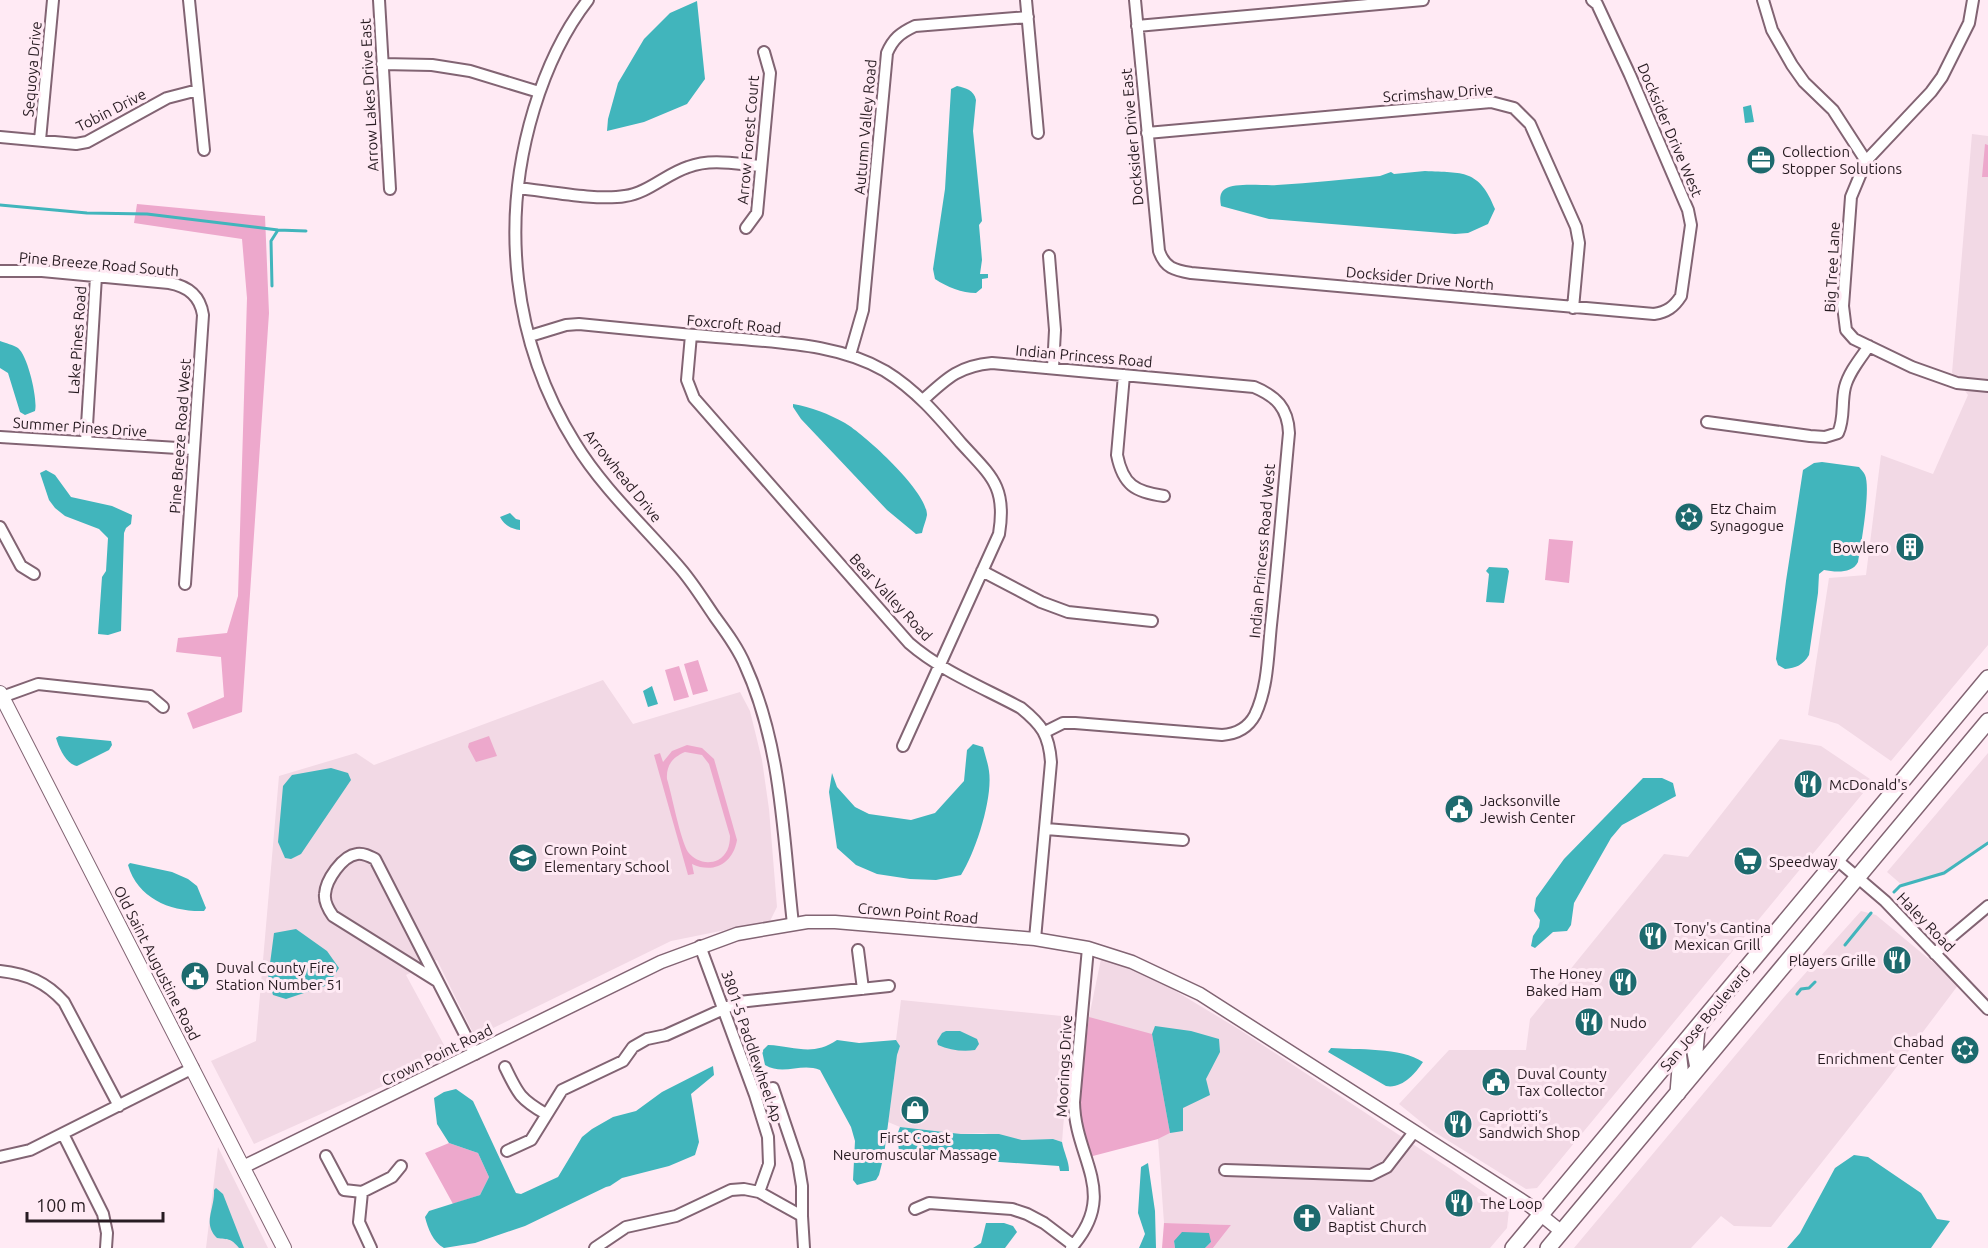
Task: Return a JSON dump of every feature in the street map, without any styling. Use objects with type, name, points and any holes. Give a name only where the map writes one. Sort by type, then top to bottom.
[{"type":"main road","name":"San Jose Boulevard","points":[[1513,1248],[1988,678]]},
{"type":"main road","name":"Old Saint Augustine Road","points":[[1,695],[284,1248]]},
{"type":"main road","name":"San Jose Boulevard","points":[[1548,1248],[1988,721]]},
{"type":"main road","points":[[1697,1028],[1695,1052],[1698,1068]]},
{"type":"main road","points":[[1678,1051],[1680,1068],[1678,1093]]},
{"type":"street","name":"Sequoya Drive","points":[[40,140],[53,0]]},
{"type":"street","points":[[189,0],[204,150]]},
{"type":"street","name":"Arrow Lakes Drive East","points":[[379,0],[390,189]]},
{"type":"street","name":"Arrowhead Drive","points":[[588,0],[558,49],[540,92],[526,135],[514,228],[521,306],[545,384],[575,443],[610,488],[682,571],[744,662],[754,685],[771,740],[779,788],[793,924]]},
{"type":"street","points":[[1026,0],[1038,133]]},
{"type":"street","name":"Docksider Drive East","points":[[1135,0],[1158,251],[1162,260],[1169,267]]},
{"type":"street","points":[[1137,26],[1299,6],[1423,0]]},
{"type":"street","name":"Docksider Drive West","points":[[1592,0],[1597,4],[1630,75],[1688,210],[1691,225],[1683,290],[1677,304],[1669,310]]},
{"type":"street","points":[[1762,0],[1772,30],[1792,65],[1804,82],[1833,110],[1866,161],[1914,111],[1942,77],[1969,23],[1973,0]]},
{"type":"street","name":"Autumn Valley Road","points":[[850,355],[863,310],[887,53],[892,41],[902,32],[915,26],[1028,17]]},
{"type":"street","name":"Arrow Forest Court","points":[[746,228],[757,213],[770,73],[764,52]]},
{"type":"street","points":[[382,64],[432,65],[470,71],[540,92]]},
{"type":"street","name":"Tobin Drive","points":[[0,136],[76,144],[87,142],[167,98],[198,90]]},
{"type":"street","name":"Scrimshaw Drive","points":[[1147,133],[1491,102],[1514,108],[1524,115],[1530,124],[1578,235],[1573,308]]},
{"type":"street","name":"Big Tree Lane","points":[[1866,161],[1851,196],[1843,306],[1846,330],[1854,339],[1912,368],[1957,383],[1988,386]]},
{"type":"street","points":[[518,188],[611,198],[642,191],[685,167],[699,163],[761,166]]},
{"type":"street","points":[[1049,256],[1055,330],[1053,368]]},
{"type":"street","name":"Docksider Drive North","points":[[1169,267],[1191,273],[1573,308],[1654,314],[1669,310]]},
{"type":"street","name":"Pine Breeze Road South","points":[[0,271],[42,271],[169,283],[185,287],[193,292]]},
{"type":"street","name":"Lake Pines Road","points":[[86,442],[96,276]]},
{"type":"street","name":"Pine Breeze Road West","points":[[186,584],[203,315],[193,292]]},
{"type":"street","name":"Foxcroft Road","points":[[530,336],[579,324],[809,346],[850,355],[882,370],[903,383],[923,400],[992,478],[998,489],[1002,516],[999,534],[903,746]]},
{"type":"street","name":"Bear Valley Road","points":[[691,335],[687,380],[694,398],[909,643],[939,665],[1021,708],[1033,717],[1045,732]]},
{"type":"street","points":[[1707,422],[1810,436],[1826,437],[1838,433],[1842,421],[1844,388],[1869,346]]},
{"type":"street","name":"Indian Princess Road","points":[[923,400],[949,376],[975,364],[992,363],[1254,387]]},
{"type":"street","points":[[1124,375],[1117,455],[1120,468],[1125,479],[1135,489],[1164,496]]},
{"type":"street","name":"Indian Princess Road West","points":[[1045,732],[1063,723],[1075,723],[1222,735],[1233,734],[1243,729],[1254,716],[1265,675],[1289,433],[1285,411],[1278,400],[1254,387]]},
{"type":"street","name":"Summer Pines Drive","points":[[0,437],[194,449]]},
{"type":"street","points":[[0,527],[21,566],[34,573]]},
{"type":"street","points":[[982,570],[1041,602],[1068,612],[1152,621]]},
{"type":"street","points":[[1,695],[38,684],[150,696],[163,707]]},
{"type":"street","points":[[1035,939],[1051,762],[1050,747],[1045,732]]},
{"type":"street","points":[[1046,829],[1183,840]]},
{"type":"street","points":[[437,981],[333,916],[326,905],[325,892],[331,877],[345,859],[356,854],[375,859],[475,1054]]},
{"type":"street","name":"Haley Road","points":[[1837,860],[1885,901],[1988,1009]]},
{"type":"street","points":[[1935,954],[1988,906]]},
{"type":"street","name":"Crown Point Road","points":[[243,1167],[661,962],[700,946],[737,934],[793,924],[868,923],[1035,939],[1088,948],[1132,962],[1200,994],[1526,1203],[1562,1232]]},
{"type":"street","name":"3801-5 Paddlewheel Ap","points":[[700,946],[755,1095],[768,1137],[769,1164],[759,1192]]},
{"type":"street","name":"Moorings Drive","points":[[1072,1247],[1089,1219],[1094,1194],[1091,1169],[1077,1134],[1074,1117],[1088,948]]},
{"type":"street","points":[[858,950],[863,989]]},
{"type":"street","points":[[0,971],[32,977],[64,1002],[119,1106]]},
{"type":"street","points":[[507,1151],[531,1140],[562,1090],[623,1061],[633,1047],[647,1039],[666,1035],[739,1002],[889,986]]},
{"type":"street","points":[[505,1067],[519,1095],[527,1103],[546,1114]]},
{"type":"street","points":[[0,1157],[30,1150],[193,1068]]},
{"type":"street","points":[[755,1095],[773,1088],[798,1162],[802,1186],[804,1248]]},
{"type":"street","points":[[1225,1170],[1371,1175],[1387,1167],[1414,1132]]},
{"type":"street","points":[[63,1134],[103,1214],[107,1233],[106,1248]]},
{"type":"street","points":[[326,1156],[344,1190],[362,1192],[392,1177],[401,1166]]},
{"type":"street","points":[[595,1248],[626,1227],[676,1216],[731,1190],[744,1189],[759,1192],[802,1216]]},
{"type":"street","points":[[362,1192],[359,1222],[371,1248]]},
{"type":"street","points":[[915,1209],[929,1203],[1012,1209],[1044,1223],[1072,1247]]},
{"type":"shaded area","points":[[1972,134],[1988,136],[1988,645],[1891,761],[1838,724],[1808,715],[1829,578],[1866,575],[1881,455],[1933,474],[1968,395],[1952,373]]},
{"type":"shaded area","points":[[1985,144],[1988,145],[1988,177],[1982,177]]},
{"type":"shaded area","points":[[137,204],[265,216],[269,313],[242,712],[193,729],[187,713],[224,697],[221,657],[176,652],[178,638],[227,633],[238,596],[247,298],[242,239],[134,223]]},
{"type":"shaded area","points":[[1549,539],[1573,541],[1569,583],[1545,580]]},
{"type":"shaded area","points":[[698,660],[708,691],[693,695],[684,664]]},
{"type":"shaded area","points":[[679,666],[689,697],[674,701],[665,670]]},
{"type":"shaded area","name":"Crown Point Elementary School","points":[[603,680],[633,724],[740,692],[750,711],[762,760],[769,809],[777,907],[770,921],[671,941],[475,1037],[437,960],[406,975],[450,1056],[254,1144],[211,1061],[256,1041],[279,776],[356,753],[374,765]]},
{"type":"shaded area","points":[[489,736],[497,756],[476,762],[468,747],[469,743]]},
{"type":"shaded area","points":[[1780,739],[1821,746],[1873,781],[1537,1188],[1526,1189],[1431,1130],[1399,1104],[1449,1050],[1526,1050],[1530,1019],[1664,854],[1688,857]]},
{"type":"shaded area","points":[[687,745],[702,748],[714,759],[737,840],[727,861],[707,868],[692,864],[694,874],[688,875],[654,755],[660,753],[663,762],[672,751]],"holes":[[[685,752],[702,755],[709,764],[730,836],[729,847],[724,856],[710,862],[698,860],[688,852],[667,779],[669,766],[677,756]]]},
{"type":"shaded area","points":[[1988,753],[1988,842],[1945,875],[1902,885],[1887,872]]},
{"type":"shaded area","points":[[1861,911],[1876,915],[1959,984],[1771,1227],[1734,1226],[1721,1216],[1691,1248],[1574,1248],[1785,996]]},
{"type":"shaded area","points":[[1101,959],[1154,978],[1240,1030],[1452,1170],[1509,1210],[1507,1228],[1490,1248],[1213,1248],[1231,1225],[1164,1223],[1158,1139],[1170,1133],[1089,1017]]},
{"type":"shaded area","points":[[901,1000],[1072,1017],[1062,1142],[1053,1139],[1022,1140],[983,1133],[961,1134],[900,1127],[888,1122],[900,1046],[896,1040]]},
{"type":"shaded area","points":[[1089,1017],[1152,1034],[1170,1133],[1158,1139],[1089,1157],[1080,1126],[1080,1091]]},
{"type":"shaded area","points":[[449,1143],[478,1153],[489,1177],[480,1195],[453,1204],[425,1153]]},
{"type":"shaded area","points":[[218,1147],[268,1248],[206,1248]]},
{"type":"shaded area","points":[[1164,1223],[1231,1225],[1213,1248],[1205,1248],[1211,1242],[1174,1241],[1175,1248],[1162,1248]]},
{"type":"water","points":[[697,1],[705,79],[687,104],[644,122],[607,131],[618,83],[644,39],[670,13]]},
{"type":"water","points":[[957,86],[971,92],[976,100],[973,131],[982,221],[979,225],[982,260],[980,274],[988,274],[988,278],[982,279],[982,288],[976,293],[960,291],[940,282],[935,279],[933,269],[945,189],[951,89]]},
{"type":"water","points":[[1751,105],[1754,122],[1745,123],[1743,107]]},
{"type":"water","points":[[1425,171],[1460,173],[1476,180],[1483,186],[1495,209],[1488,224],[1468,233],[1455,234],[1269,219],[1221,206],[1222,192],[1230,187],[1303,183],[1380,176],[1391,172],[1394,174]]},
{"type":"water","points":[[0,341],[18,348],[22,353],[34,388],[35,411],[25,415],[20,412],[8,373],[0,368]]},
{"type":"water","points":[[793,404],[820,411],[845,423],[894,464],[917,492],[924,505],[927,515],[922,533],[916,534],[887,510],[801,419]]},
{"type":"water","points":[[1814,463],[1859,467],[1865,475],[1867,492],[1858,562],[1852,569],[1838,572],[1824,570],[1819,574],[1809,655],[1799,665],[1785,669],[1778,665],[1776,659],[1803,470]]},
{"type":"water","points":[[46,470],[55,475],[71,497],[112,506],[132,515],[131,524],[124,533],[121,631],[108,635],[98,634],[102,577],[106,571],[108,538],[99,529],[65,516],[55,508],[49,500],[40,473]]},
{"type":"water","points":[[510,513],[520,520],[520,530],[508,526],[500,517]]},
{"type":"water","points":[[1489,567],[1507,568],[1509,571],[1504,603],[1486,602],[1489,574],[1486,571]]},
{"type":"water","points":[[652,686],[658,704],[648,707],[643,691]]},
{"type":"water","points":[[59,736],[111,741],[112,745],[109,750],[77,766],[73,765],[64,755],[56,738]]},
{"type":"water","points":[[973,744],[983,747],[990,782],[978,839],[961,875],[936,880],[877,874],[856,865],[837,848],[829,792],[832,773],[837,787],[855,807],[869,814],[911,820],[935,813],[964,781],[967,750]]},
{"type":"water","points":[[331,768],[348,773],[351,780],[301,854],[291,859],[285,858],[278,842],[283,786],[292,775]]},
{"type":"water","points":[[1643,778],[1662,778],[1673,783],[1676,796],[1622,825],[1611,838],[1574,903],[1571,925],[1567,931],[1553,932],[1535,948],[1531,946],[1540,920],[1534,911],[1536,898],[1564,859]]},
{"type":"water","points":[[130,863],[172,872],[188,879],[197,886],[206,908],[204,911],[192,911],[157,901],[139,887],[128,865]]},
{"type":"water","points":[[296,929],[327,951],[339,968],[328,985],[286,999],[273,995],[268,979],[274,933]]},
{"type":"water","points":[[1155,1026],[1191,1031],[1219,1039],[1220,1052],[1206,1079],[1210,1095],[1183,1108],[1183,1131],[1170,1133],[1152,1034]]},
{"type":"water","points":[[946,1031],[960,1031],[977,1039],[979,1044],[975,1050],[966,1051],[938,1045],[937,1041]]},
{"type":"water","points":[[837,1040],[859,1043],[896,1040],[900,1046],[879,1175],[876,1180],[857,1185],[853,1180],[855,1141],[851,1127],[820,1070],[806,1067],[772,1068],[765,1065],[762,1051],[768,1045],[803,1049],[819,1048]]},
{"type":"water","points":[[1331,1048],[1391,1052],[1414,1057],[1423,1062],[1403,1083],[1386,1086],[1328,1052]]},
{"type":"water","points":[[713,1066],[714,1075],[691,1094],[699,1142],[695,1155],[669,1166],[622,1178],[610,1186],[525,1226],[475,1243],[444,1248],[432,1235],[425,1217],[429,1211],[480,1195],[489,1177],[478,1153],[449,1143],[437,1124],[434,1098],[456,1089],[473,1101],[516,1193],[521,1194],[558,1177],[582,1137],[592,1129],[613,1117],[636,1111],[662,1092]]},
{"type":"water","points":[[900,1127],[961,1134],[999,1134],[1022,1140],[1053,1139],[1062,1142],[1069,1171],[1060,1171],[1059,1166],[985,1161],[984,1158],[972,1156],[964,1158],[899,1151],[897,1135]]},
{"type":"water","points":[[1854,1155],[1868,1157],[1921,1193],[1937,1219],[1950,1221],[1931,1248],[1787,1248],[1800,1233],[1835,1168]]},
{"type":"water","points":[[1148,1163],[1155,1211],[1156,1248],[1139,1248],[1145,1234],[1138,1213],[1141,1167]]},
{"type":"water","points":[[216,1188],[223,1194],[244,1248],[239,1248],[229,1240],[217,1238],[210,1227]]},
{"type":"water","points":[[986,1223],[1004,1223],[1013,1226],[1017,1232],[1005,1248],[973,1248],[981,1243]]},
{"type":"water","points":[[1182,1232],[1209,1233],[1211,1242],[1205,1248],[1175,1248],[1174,1241]]},
{"type":"waterway","points":[[0,205],[87,213],[147,214],[278,230],[306,231]]},
{"type":"waterway","points":[[272,286],[271,241],[278,230]]},
{"type":"waterway","points":[[1894,892],[1900,886],[1944,873],[1988,843]]},
{"type":"waterway","points":[[1845,945],[1871,913]]},
{"type":"waterway","points":[[1797,994],[1801,989],[1809,988],[1815,982]]},
{"type":"place","name":"Collection Stopper Solutions","points":[[1761,160]]},
{"type":"place","name":"Etz Chaim Synagogue","points":[[1689,517]]},
{"type":"place","name":"Bowlero","points":[[1910,547]]},
{"type":"place","name":"McDonald's","points":[[1808,784]]},
{"type":"place","name":"Jacksonville Jewish Center","points":[[1459,809]]},
{"type":"place","name":"Crown Point Elementary School","points":[[523,858]]},
{"type":"place","name":"Speedway","points":[[1748,861]]},
{"type":"place","name":"Tony's Cantina Mexican Grill","points":[[1653,936]]},
{"type":"place","name":"Players Grille","points":[[1897,960]]},
{"type":"place","name":"Duval County Fire Station Number 51","points":[[195,976]]},
{"type":"place","name":"The Honey Baked Ham","points":[[1623,982]]},
{"type":"place","name":"Nudo","points":[[1589,1022]]},
{"type":"place","name":"Chabad Enrichment Center","points":[[1965,1050]]},
{"type":"place","name":"Duval County Tax Collector","points":[[1496,1082]]},
{"type":"place","name":"First Coast Neuromuscular Massage","points":[[915,1110]]},
{"type":"place","name":"Capriotti’s Sandwich Shop","points":[[1458,1124]]},
{"type":"place","name":"The Loop","points":[[1459,1203]]},
{"type":"place","name":"Valiant Baptist Church","points":[[1307,1218]]}]
